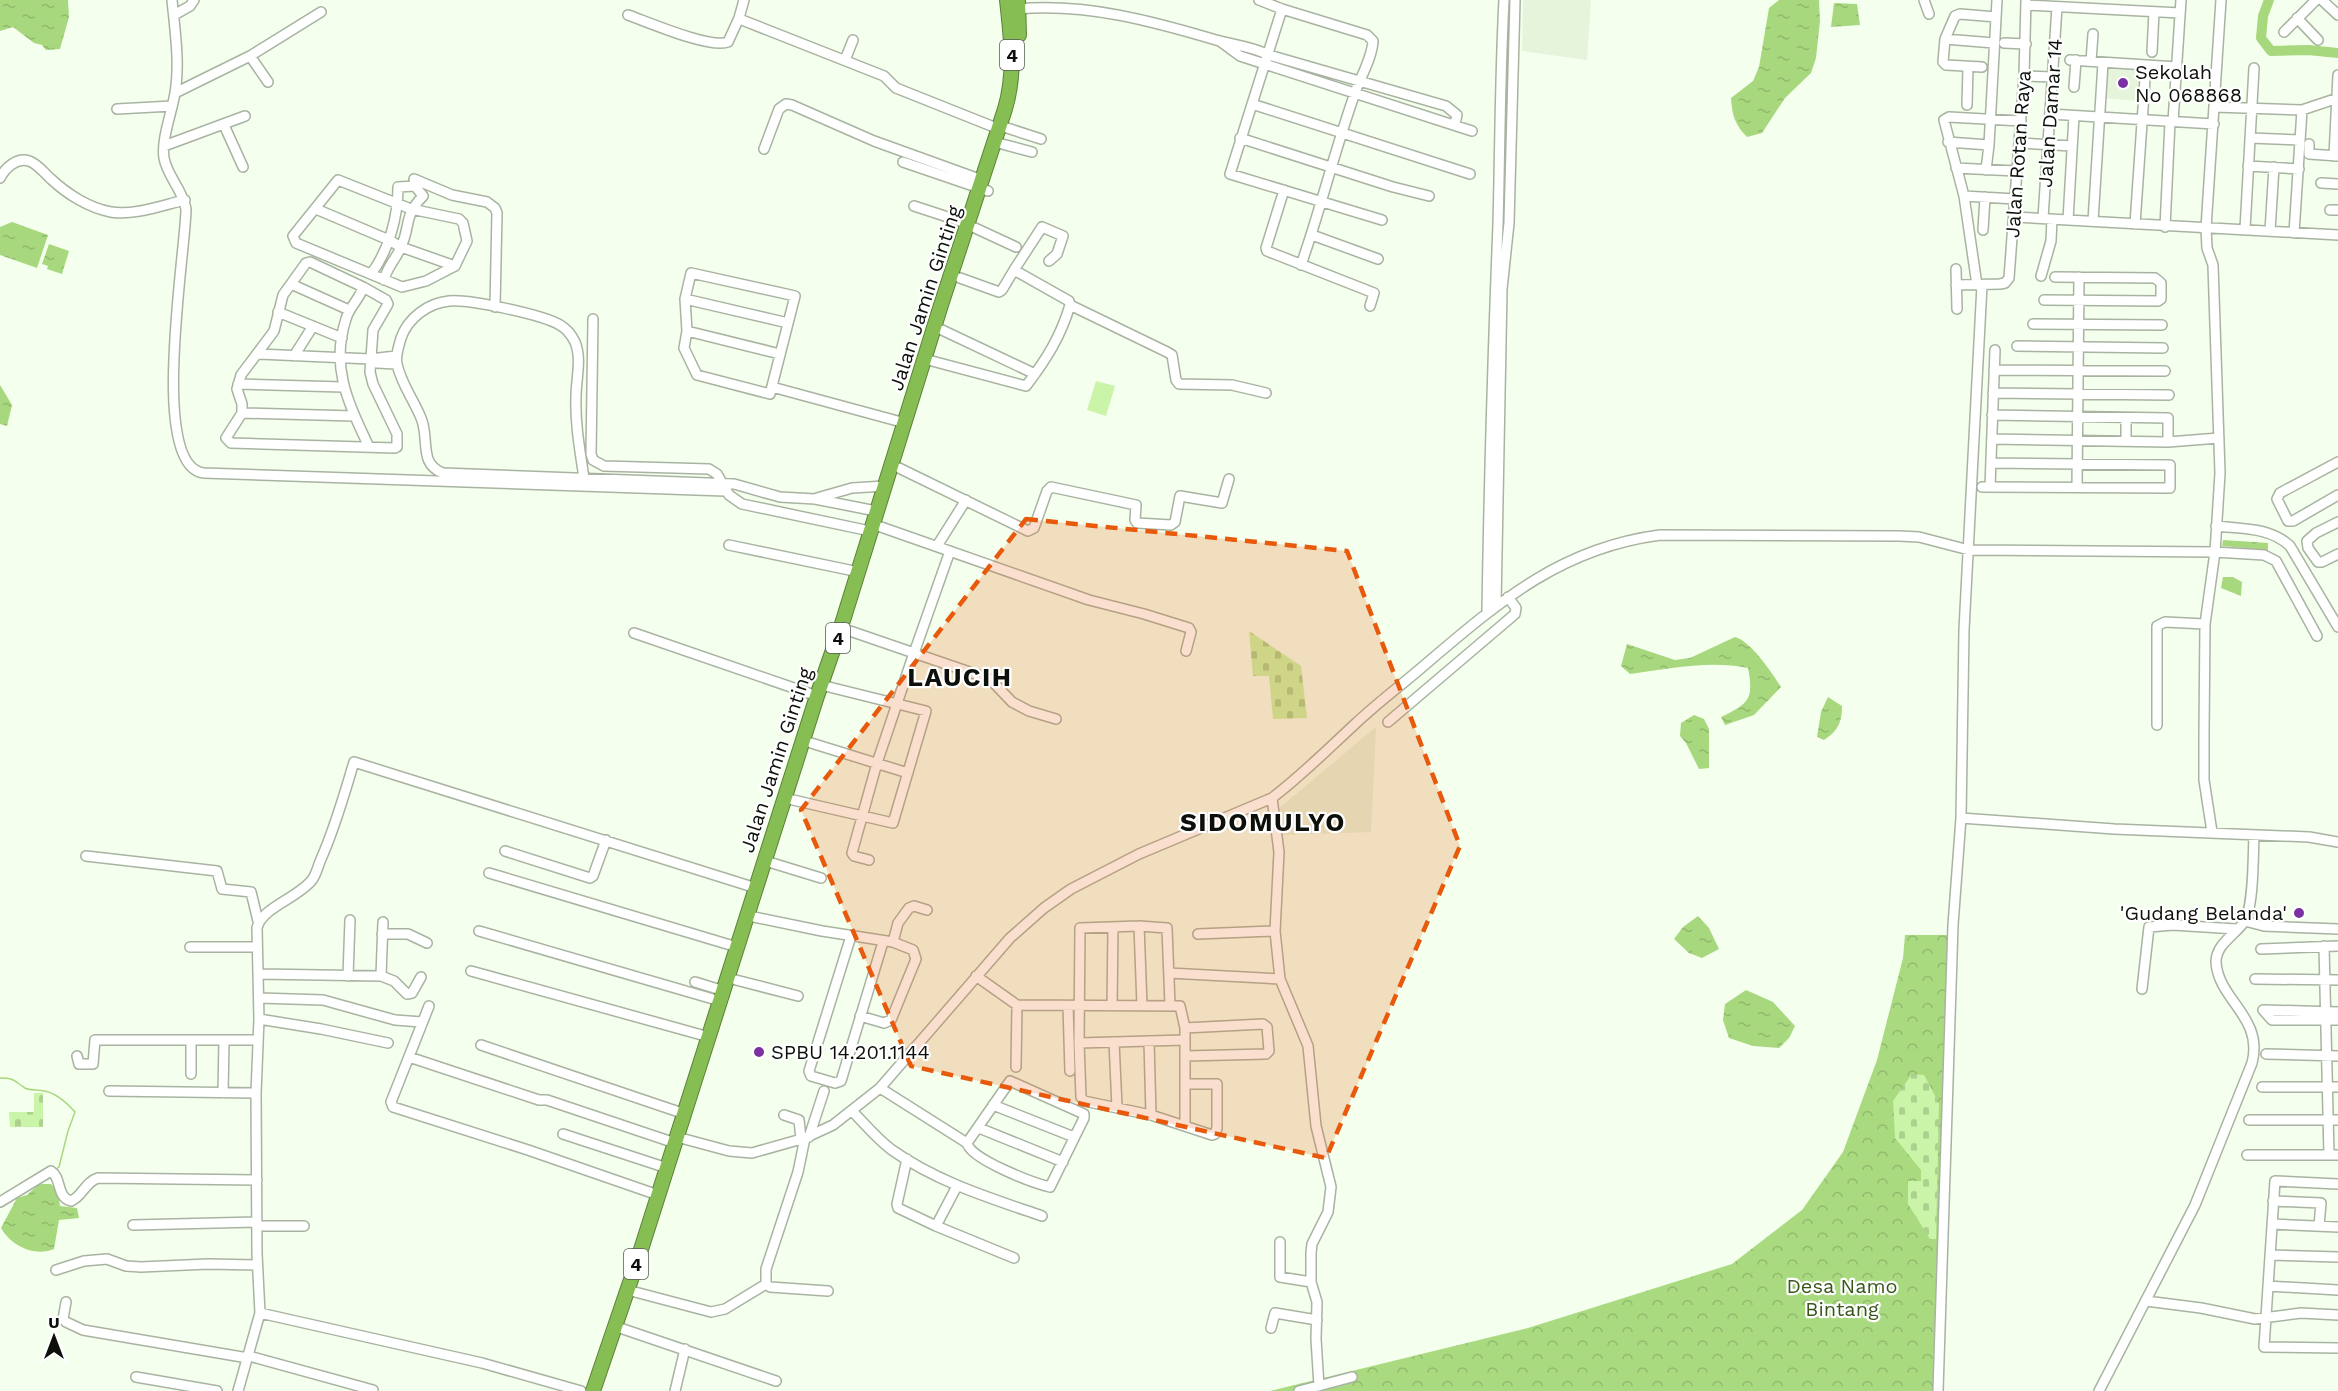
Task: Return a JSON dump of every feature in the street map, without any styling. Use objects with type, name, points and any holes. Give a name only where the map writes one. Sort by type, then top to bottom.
[{"type":"highway","name":"Jalan Jamin Ginting","points":[[983,186],[1002,144],[1012,70],[1015,3]]},
{"type":"highway","name":"Jalan Jamin Ginting","points":[[593,1391],[667,1168],[680,1141],[685,1114],[737,947],[823,689],[859,572],[899,468],[960,278],[983,186],[1003,128]]},
{"type":"highway","name":"Jalan Jamin Ginting","points":[[603,1391],[680,1141],[736,980],[754,917],[794,800],[811,743],[823,689],[850,632],[876,529],[876,511],[941,305],[972,226]]},
{"type":"street","points":[[172,0],[177,57],[175,93],[164,146],[164,158],[184,200],[186,225],[175,331],[175,423],[182,456],[193,470],[204,473],[723,487],[734,484],[780,497],[815,499],[876,511]]},
{"type":"street","points":[[174,15],[190,6],[194,0]]},
{"type":"street","points":[[628,15],[690,37],[722,44],[728,42],[744,0]]},
{"type":"street","points":[[1260,0],[1371,37],[1373,44],[1355,92],[1301,265]]},
{"type":"street","points":[[1497,604],[1495,407],[1500,87],[1504,0]]},
{"type":"street","points":[[1487,612],[1495,407],[1502,289],[1509,223],[1515,0]]},
{"type":"street","points":[[1924,0],[1929,14]]},
{"type":"street","points":[[1986,170],[1999,43],[1997,0]]},
{"type":"street","points":[[2165,227],[2181,0]]},
{"type":"street","points":[[2212,832],[2204,780],[2205,624],[2215,552],[2220,473],[2213,265],[2207,248],[2206,228],[2221,0]]},
{"type":"street","points":[[2283,32],[2316,0]]},
{"type":"street","points":[[2322,0],[2338,15]]},
{"type":"street","points":[[1015,3],[1037,8],[1084,10],[1142,19],[1219,41],[1243,45],[1288,73],[1355,92],[1472,131]]},
{"type":"street","points":[[2026,3],[2057,7],[2180,13]]},
{"type":"street","name":"Jalan Rotan Raya","points":[[1979,285],[2005,283],[2009,278],[2026,44],[2026,3]]},
{"type":"street","name":"Jalan Damar 14","points":[[2041,276],[2051,241],[2048,219],[2048,144],[2057,7]]},
{"type":"street","points":[[1282,9],[1230,174],[1382,220]]},
{"type":"street","points":[[175,93],[250,56],[321,12]]},
{"type":"street","points":[[2152,52],[2154,12]]},
{"type":"street","points":[[1982,67],[1950,66],[1943,62],[1945,39],[1955,16],[1996,17]]},
{"type":"street","points":[[739,18],[884,76],[896,88],[1003,128],[1041,139]]},
{"type":"street","points":[[2297,18],[2318,40]]},
{"type":"street","points":[[2091,61],[2093,34]]},
{"type":"street","points":[[1945,39],[2026,44]]},
{"type":"street","points":[[845,60],[853,40]]},
{"type":"street","points":[[250,56],[268,82]]},
{"type":"street","points":[[1267,59],[1360,80],[1446,106],[1457,115],[1455,124]]},
{"type":"street","points":[[2074,87],[2073,60],[2177,67]]},
{"type":"street","points":[[2093,221],[2103,63]]},
{"type":"street","points":[[2135,224],[2146,65]]},
{"type":"street","points":[[1967,105],[1968,67]]},
{"type":"street","points":[[2245,230],[2254,68]]},
{"type":"street","points":[[2302,110],[2305,142],[2309,154],[2336,156],[2338,75]]},
{"type":"street","points":[[2024,76],[2054,78]]},
{"type":"street","points":[[2215,107],[2302,110],[2338,98]]},
{"type":"street","points":[[1252,104],[1470,174]]},
{"type":"street","points":[[764,149],[775,114],[782,106],[792,105],[983,186]]},
{"type":"street","points":[[117,109],[172,106]]},
{"type":"street","points":[[2050,114],[2214,124]]},
{"type":"street","points":[[164,146],[224,126],[245,116]]},
{"type":"street","points":[[2068,220],[2074,116]]},
{"type":"street","points":[[1938,1391],[1953,925],[1961,818],[1964,630],[1979,285],[1964,196],[1948,142],[1945,118],[2021,122]]},
{"type":"street","points":[[224,126],[243,167]]},
{"type":"street","points":[[1240,138],[1429,196]]},
{"type":"street","points":[[2250,138],[2305,142]]},
{"type":"street","points":[[1948,142],[1989,145]]},
{"type":"street","points":[[2294,233],[2305,142]]},
{"type":"street","points":[[2019,143],[2072,146]]},
{"type":"street","points":[[1002,144],[1032,152]]},
{"type":"street","points":[[0,178],[16,161],[27,160],[35,164],[52,181],[94,208],[123,213],[184,200]]},
{"type":"street","points":[[903,162],[983,186]]},
{"type":"street","points":[[2248,166],[2300,169]]},
{"type":"street","points":[[2270,231],[2274,167]]},
{"type":"street","points":[[1956,168],[2016,171]]},
{"type":"street","points":[[384,280],[386,271],[401,247],[411,209],[423,196],[415,186],[414,179],[452,195],[487,202],[495,208],[495,307]]},
{"type":"street","points":[[338,180],[398,202],[411,209],[459,219],[463,223],[467,241],[455,266],[426,281],[402,287],[296,243],[293,236],[338,180]]},
{"type":"street","points":[[2321,183],[2338,184]]},
{"type":"street","points":[[371,274],[389,240],[398,202],[398,187],[415,186]]},
{"type":"street","points":[[1284,190],[1266,248],[1269,253],[1374,293],[1370,306]]},
{"type":"street","points":[[1964,196],[2015,199]]},
{"type":"street","points":[[1983,230],[1985,197]]},
{"type":"street","points":[[914,206],[972,226],[1016,247]]},
{"type":"street","points":[[316,209],[401,247],[455,266]]},
{"type":"street","points":[[2014,217],[2338,236]]},
{"type":"street","points":[[1498,222],[1509,223]]},
{"type":"street","points":[[960,278],[1002,290],[1042,226],[1063,236],[1057,254],[1049,261]]},
{"type":"street","points":[[1312,235],[1378,259]]},
{"type":"street","points":[[310,262],[363,287],[386,300],[388,304],[373,330],[370,358],[372,380],[397,434],[398,446],[395,448],[231,443],[227,441],[226,435],[242,413],[242,404],[237,389],[241,375],[259,354],[274,331],[283,295],[306,263],[310,262]]},
{"type":"street","points":[[1956,269],[1957,309]]},
{"type":"street","points":[[1014,270],[1069,301],[1070,305],[1172,355],[1176,380],[1179,384],[1232,385],[1266,393]]},
{"type":"street","points":[[691,273],[795,296],[770,394],[697,375],[684,348],[687,331],[685,299],[691,273]]},
{"type":"street","points":[[2044,300],[2158,301],[2161,295],[2160,283],[2155,278],[2055,277]]},
{"type":"street","points":[[2077,487],[2079,277]]},
{"type":"street","points":[[291,284],[349,310]]},
{"type":"street","points":[[1956,285],[1979,285]]},
{"type":"street","points":[[363,287],[349,310],[340,358],[343,387],[369,447]]},
{"type":"street","points":[[685,299],[788,323]]},
{"type":"street","points":[[584,478],[577,434],[578,355],[573,339],[561,325],[495,307],[450,301],[426,309],[407,325],[396,360],[403,382],[421,418],[427,461],[436,471],[723,487]]},
{"type":"street","points":[[932,361],[1026,386],[1053,349],[1070,305]]},
{"type":"street","points":[[278,312],[342,338]]},
{"type":"street","points":[[593,319],[591,454],[593,460],[604,466],[709,469],[717,474],[723,487],[742,504],[753,508],[876,529],[937,546],[1089,600],[1189,628],[1191,632],[1186,651]]},
{"type":"street","points":[[2033,324],[2162,325]]},
{"type":"street","points":[[294,356],[313,326]]},
{"type":"street","points":[[942,330],[1035,374]]},
{"type":"street","points":[[687,331],[780,354]]},
{"type":"street","points":[[2017,346],[2163,348]]},
{"type":"street","points":[[1991,463],[2170,465],[2170,488],[1986,487],[1991,463],[1995,350]]},
{"type":"street","points":[[259,354],[396,360]]},
{"type":"street","points":[[1994,370],[2165,371]]},
{"type":"street","points":[[238,384],[343,387]]},
{"type":"street","points":[[772,387],[905,423]]},
{"type":"street","points":[[1993,393],[2169,395]]},
{"type":"street","points":[[242,413],[354,416]]},
{"type":"street","points":[[1992,415],[2168,418],[2168,442]]},
{"type":"street","points":[[2126,418],[2126,441]]},
{"type":"street","points":[[1992,439],[2168,442],[2219,438]]},
{"type":"street","points":[[2338,462],[2280,493],[2277,499],[2288,521],[2294,521],[2338,495]]},
{"type":"street","points":[[899,468],[1028,531],[1034,528],[1047,490],[1053,487],[1136,506],[1135,520],[1137,523],[1171,525],[1175,522],[1180,496],[1222,503],[1228,479]]},
{"type":"street","points":[[815,499],[852,488],[885,486]]},
{"type":"street","points":[[937,546],[966,500]]},
{"type":"street","points":[[2338,522],[2316,533],[2307,542],[2308,548],[2318,562],[2338,554]]},
{"type":"street","points":[[2216,526],[2272,533],[2282,539],[2290,546],[2338,627]]},
{"type":"street","points":[[409,1057],[539,1100],[547,1100],[680,1141],[729,1151],[752,1153],[805,1138],[833,1125],[880,1088],[976,976],[1028,921],[1071,889],[1138,854],[1272,798],[1289,786],[1357,722],[1497,604],[1559,565],[1624,542],[1660,535],[1919,537],[1969,550],[2215,552],[2264,555],[2276,561],[2317,636]]},
{"type":"street","points":[[729,545],[859,572]]},
{"type":"street","points":[[869,860],[854,856],[852,853],[897,702],[950,551]]},
{"type":"street","points":[[1388,722],[1515,614],[1516,608],[1508,597]]},
{"type":"street","points":[[2157,725],[2157,626],[2165,622],[2205,624]]},
{"type":"street","points":[[850,632],[990,679],[1012,702],[1029,711],[1056,719]]},
{"type":"street","points":[[634,633],[823,689],[897,702],[926,711],[893,823],[794,800]]},
{"type":"street","points":[[811,743],[908,773]]},
{"type":"street","points":[[258,921],[300,892],[313,879],[331,836],[354,762],[756,888]]},
{"type":"street","points":[[1272,798],[1279,852],[1275,931],[1280,979],[1308,1046],[1316,1126],[1331,1187],[1325,1220],[1312,1244],[1311,1282],[1317,1302],[1319,1386]]},
{"type":"street","points":[[1961,818],[2309,837],[2338,842]]},
{"type":"street","points":[[2099,1391],[2195,1205],[2255,1051],[2255,1042],[2246,1020],[2217,971],[2216,956],[2236,929],[2245,921],[2251,894],[2254,835]]},
{"type":"street","points":[[505,851],[590,878],[593,876],[606,840]]},
{"type":"street","points":[[86,856],[217,871],[222,889],[251,892],[258,921],[256,946],[259,974],[259,1019],[256,1092],[257,1265],[260,1313],[238,1391]]},
{"type":"street","points":[[772,863],[821,878]]},
{"type":"street","points":[[489,873],[737,947]]},
{"type":"street","points":[[851,936],[809,1070],[810,1075],[835,1083],[840,1082],[860,1016],[888,942],[898,923],[909,908],[914,906],[927,910]]},
{"type":"street","points":[[754,917],[888,942],[911,949],[916,955],[896,1012],[887,1023],[860,1016]]},
{"type":"street","points":[[348,976],[350,920]]},
{"type":"street","points":[[2245,921],[2264,926],[2338,929]]},
{"type":"street","points":[[381,976],[383,922]]},
{"type":"street","points":[[2142,989],[2149,927],[2173,925],[2236,929]]},
{"type":"street","points":[[1112,1006],[1113,927]]},
{"type":"street","points":[[1139,927],[1142,1005]]},
{"type":"street","points":[[1070,1071],[1080,928],[1167,928],[1170,1005]]},
{"type":"street","points":[[478,931],[722,996]]},
{"type":"street","points":[[1198,934],[1275,931]]},
{"type":"street","points":[[382,934],[408,934],[427,943]]},
{"type":"street","points":[[190,946],[256,946]]},
{"type":"street","points":[[2247,1155],[2334,1155],[2333,1120],[2327,1087],[2324,946]]},
{"type":"street","points":[[2261,949],[2338,946]]},
{"type":"street","points":[[471,971],[709,1037]]},
{"type":"street","points":[[1169,973],[1280,979]]},
{"type":"street","points":[[259,974],[381,976],[394,981],[407,994],[412,993],[421,977]]},
{"type":"street","points":[[976,976],[1017,1005],[1179,1005],[1183,1009],[1185,1028],[1185,1126]]},
{"type":"street","points":[[2255,979],[2338,980]]},
{"type":"street","points":[[736,980],[798,996]]},
{"type":"street","points":[[695,982],[722,996]]},
{"type":"street","points":[[259,998],[323,1000],[395,1020],[422,1022]]},
{"type":"street","points":[[1016,1067],[1017,1005]]},
{"type":"street","points":[[429,1006],[392,1102],[394,1108],[528,1150],[658,1195]]},
{"type":"street","points":[[1073,1006],[1079,1043],[1080,1096],[1087,1102],[1151,1115],[1212,1135],[1216,1132],[1217,1087],[1215,1084],[1185,1084]]},
{"type":"street","points":[[2338,1012],[2326,1016],[2272,1020],[2263,1010],[2326,1016],[2338,1020]]},
{"type":"street","points":[[259,1019],[388,1043]]},
{"type":"street","points":[[1185,1028],[1263,1024],[1267,1028],[1269,1051],[1266,1054],[1185,1056]]},
{"type":"street","points":[[77,1056],[79,1065],[93,1064],[96,1040],[258,1040]]},
{"type":"street","points":[[191,1040],[191,1074]]},
{"type":"street","points":[[223,1093],[224,1040]]},
{"type":"street","points":[[1079,1043],[1185,1040]]},
{"type":"street","points":[[1149,1041],[1151,1115]]},
{"type":"street","points":[[1114,1042],[1117,1107]]},
{"type":"street","points":[[481,1045],[685,1114]]},
{"type":"street","points":[[2266,1054],[2338,1056]]},
{"type":"street","points":[[880,1088],[967,1143],[972,1151],[993,1164],[1048,1187],[1051,1186],[1084,1118],[1083,1113],[1009,1082],[967,1143]]},
{"type":"street","points":[[2262,1087],[2338,1087]]},
{"type":"street","points":[[109,1091],[256,1092]]},
{"type":"street","points":[[766,1284],[766,1269],[798,1172],[805,1138],[824,1091]]},
{"type":"street","points":[[993,1105],[1074,1137]]},
{"type":"street","points":[[852,1112],[891,1149],[907,1159],[957,1186],[1042,1216]]},
{"type":"street","points":[[784,1115],[799,1120],[805,1138]]},
{"type":"street","points":[[2249,1120],[2333,1120]]},
{"type":"street","points":[[979,1128],[1063,1162]]},
{"type":"street","points":[[563,1134],[667,1168]]},
{"type":"street","points":[[907,1159],[897,1207],[936,1226],[1014,1258]]},
{"type":"street","points":[[0,1202],[54,1172],[61,1195],[70,1201],[76,1199],[91,1180],[98,1178],[257,1180]]},
{"type":"street","points":[[2338,1184],[2275,1180],[2264,1347],[2338,1348]]},
{"type":"street","points":[[2319,1226],[2322,1184]]},
{"type":"street","points":[[936,1226],[957,1186]]},
{"type":"street","points":[[2274,1201],[2321,1203]]},
{"type":"street","points":[[133,1226],[257,1224],[304,1226]]},
{"type":"street","points":[[2272,1224],[2338,1227]]},
{"type":"street","points":[[1280,1242],[1280,1276],[1311,1282]]},
{"type":"street","points":[[2270,1255],[2338,1257]]},
{"type":"street","points":[[57,1270],[84,1261],[107,1259],[126,1266],[141,1268],[208,1264],[257,1265]]},
{"type":"street","points":[[766,1284],[770,1287],[828,1291]]},
{"type":"street","points":[[635,1292],[711,1312],[725,1309],[766,1284]]},
{"type":"street","points":[[2268,1287],[2338,1290]]},
{"type":"street","points":[[2146,1301],[2201,1308],[2241,1318],[2255,1319],[2301,1313],[2338,1315]]},
{"type":"street","points":[[66,1302],[63,1318],[66,1322],[83,1330],[249,1357],[373,1390]]},
{"type":"street","points":[[260,1313],[482,1363],[581,1391]]},
{"type":"street","points":[[1270,1328],[1275,1313],[1317,1320]]},
{"type":"street","points":[[623,1329],[776,1381]]},
{"type":"street","points":[[675,1391],[686,1349]]},
{"type":"street","points":[[136,1377],[217,1391]]},
{"type":"street","points":[[1299,1391],[1352,1377]]},
{"type":"highlighted area","points":[[1026,519],[1347,551],[1460,846],[1326,1158],[911,1066],[801,810]]},
{"type":"shaded area","points":[[1523,0],[1591,0],[1587,60],[1522,51]]},
{"type":"shaded area","name":"Sekolah No 068868","points":[[2104,64],[2144,67],[2141,101],[2102,98]]},
{"type":"shaded area","points":[[1376,727],[1371,832],[1282,835],[1277,810]]},
{"type":"green space","points":[[1096,381],[1115,386],[1106,416],[1087,410]]},
{"type":"green space","points":[[1249,631],[1301,666],[1307,718],[1273,719],[1269,676],[1253,676]]},
{"type":"green space","name":"Desa Namo Bintang","points":[[1905,935],[1950,935],[1933,1391],[1270,1391],[1528,1328],[1732,1264],[1802,1210],[1843,1152],[1877,1060],[1903,958]]},
{"type":"green space","points":[[1912,1074],[1924,1075],[1939,1103],[1936,1239],[1930,1239],[1908,1204],[1908,1181],[1921,1181],[1921,1170],[1895,1138],[1893,1101]]},
{"type":"green space","points":[[34,1093],[43,1093],[43,1127],[10,1127],[9,1112],[34,1112]]},
{"type":"water","points":[[0,0],[68,0],[69,17],[60,49],[46,50],[42,45],[34,43],[13,27],[0,31]]},
{"type":"water","points":[[1779,0],[1819,0],[1820,21],[1816,58],[1811,73],[1785,98],[1762,133],[1747,137],[1735,119],[1731,98],[1753,81],[1759,67],[1769,8]]},
{"type":"water","points":[[1834,3],[1857,4],[1860,25],[1831,27]]},
{"type":"water","points":[[12,222],[48,235],[37,268],[0,255],[0,227]]},
{"type":"water","points":[[49,244],[69,251],[62,274],[47,269],[48,266],[42,264]]},
{"type":"water","points":[[0,385],[12,405],[7,426],[0,424]]},
{"type":"water","points":[[2223,540],[2268,543],[2268,550],[2222,546]]},
{"type":"water","points":[[2223,577],[2233,577],[2242,582],[2241,596],[2221,588]]},
{"type":"water","points":[[1735,637],[1754,651],[1781,687],[1754,715],[1725,725],[1721,717],[1738,708],[1747,699],[1750,687],[1748,668],[1704,665],[1630,674],[1621,666],[1627,644],[1675,660],[1690,658]]},
{"type":"water","points":[[1828,697],[1842,706],[1842,712],[1836,730],[1824,740],[1817,737],[1821,712]]},
{"type":"water","points":[[1694,715],[1704,719],[1709,729],[1709,768],[1699,769],[1680,736],[1681,723]]},
{"type":"water","points":[[1698,916],[1709,928],[1719,949],[1702,958],[1689,953],[1674,939],[1683,927]]},
{"type":"water","points":[[1746,990],[1773,1002],[1795,1026],[1789,1038],[1779,1048],[1753,1046],[1729,1038],[1723,1020],[1725,1004]]},
{"type":"water","points":[[39,1184],[51,1184],[58,1192],[60,1206],[77,1208],[79,1218],[59,1220],[54,1249],[39,1252],[17,1245],[1,1228],[17,1198],[27,1195]]},
{"type":"waterway","points":[[2269,0],[2263,16],[2261,38],[2271,51],[2308,50],[2338,53]]},
{"type":"waterway","points":[[0,1078],[12,1079],[27,1089],[42,1090],[53,1094],[75,1112],[59,1167],[55,1170]]},
{"type":"place","name":"Sekolah No 068868","points":[[2123,83]]},
{"type":"place","name":"'Gudang Belanda'","points":[[2299,913]]},
{"type":"place","name":"SPBU 14.201.1144","points":[[759,1052]]},
{"type":"district","name":"LAUCIH","points":[[960,677]]},
{"type":"district","name":"SIDOMULYO","points":[[1263,822]]}]
